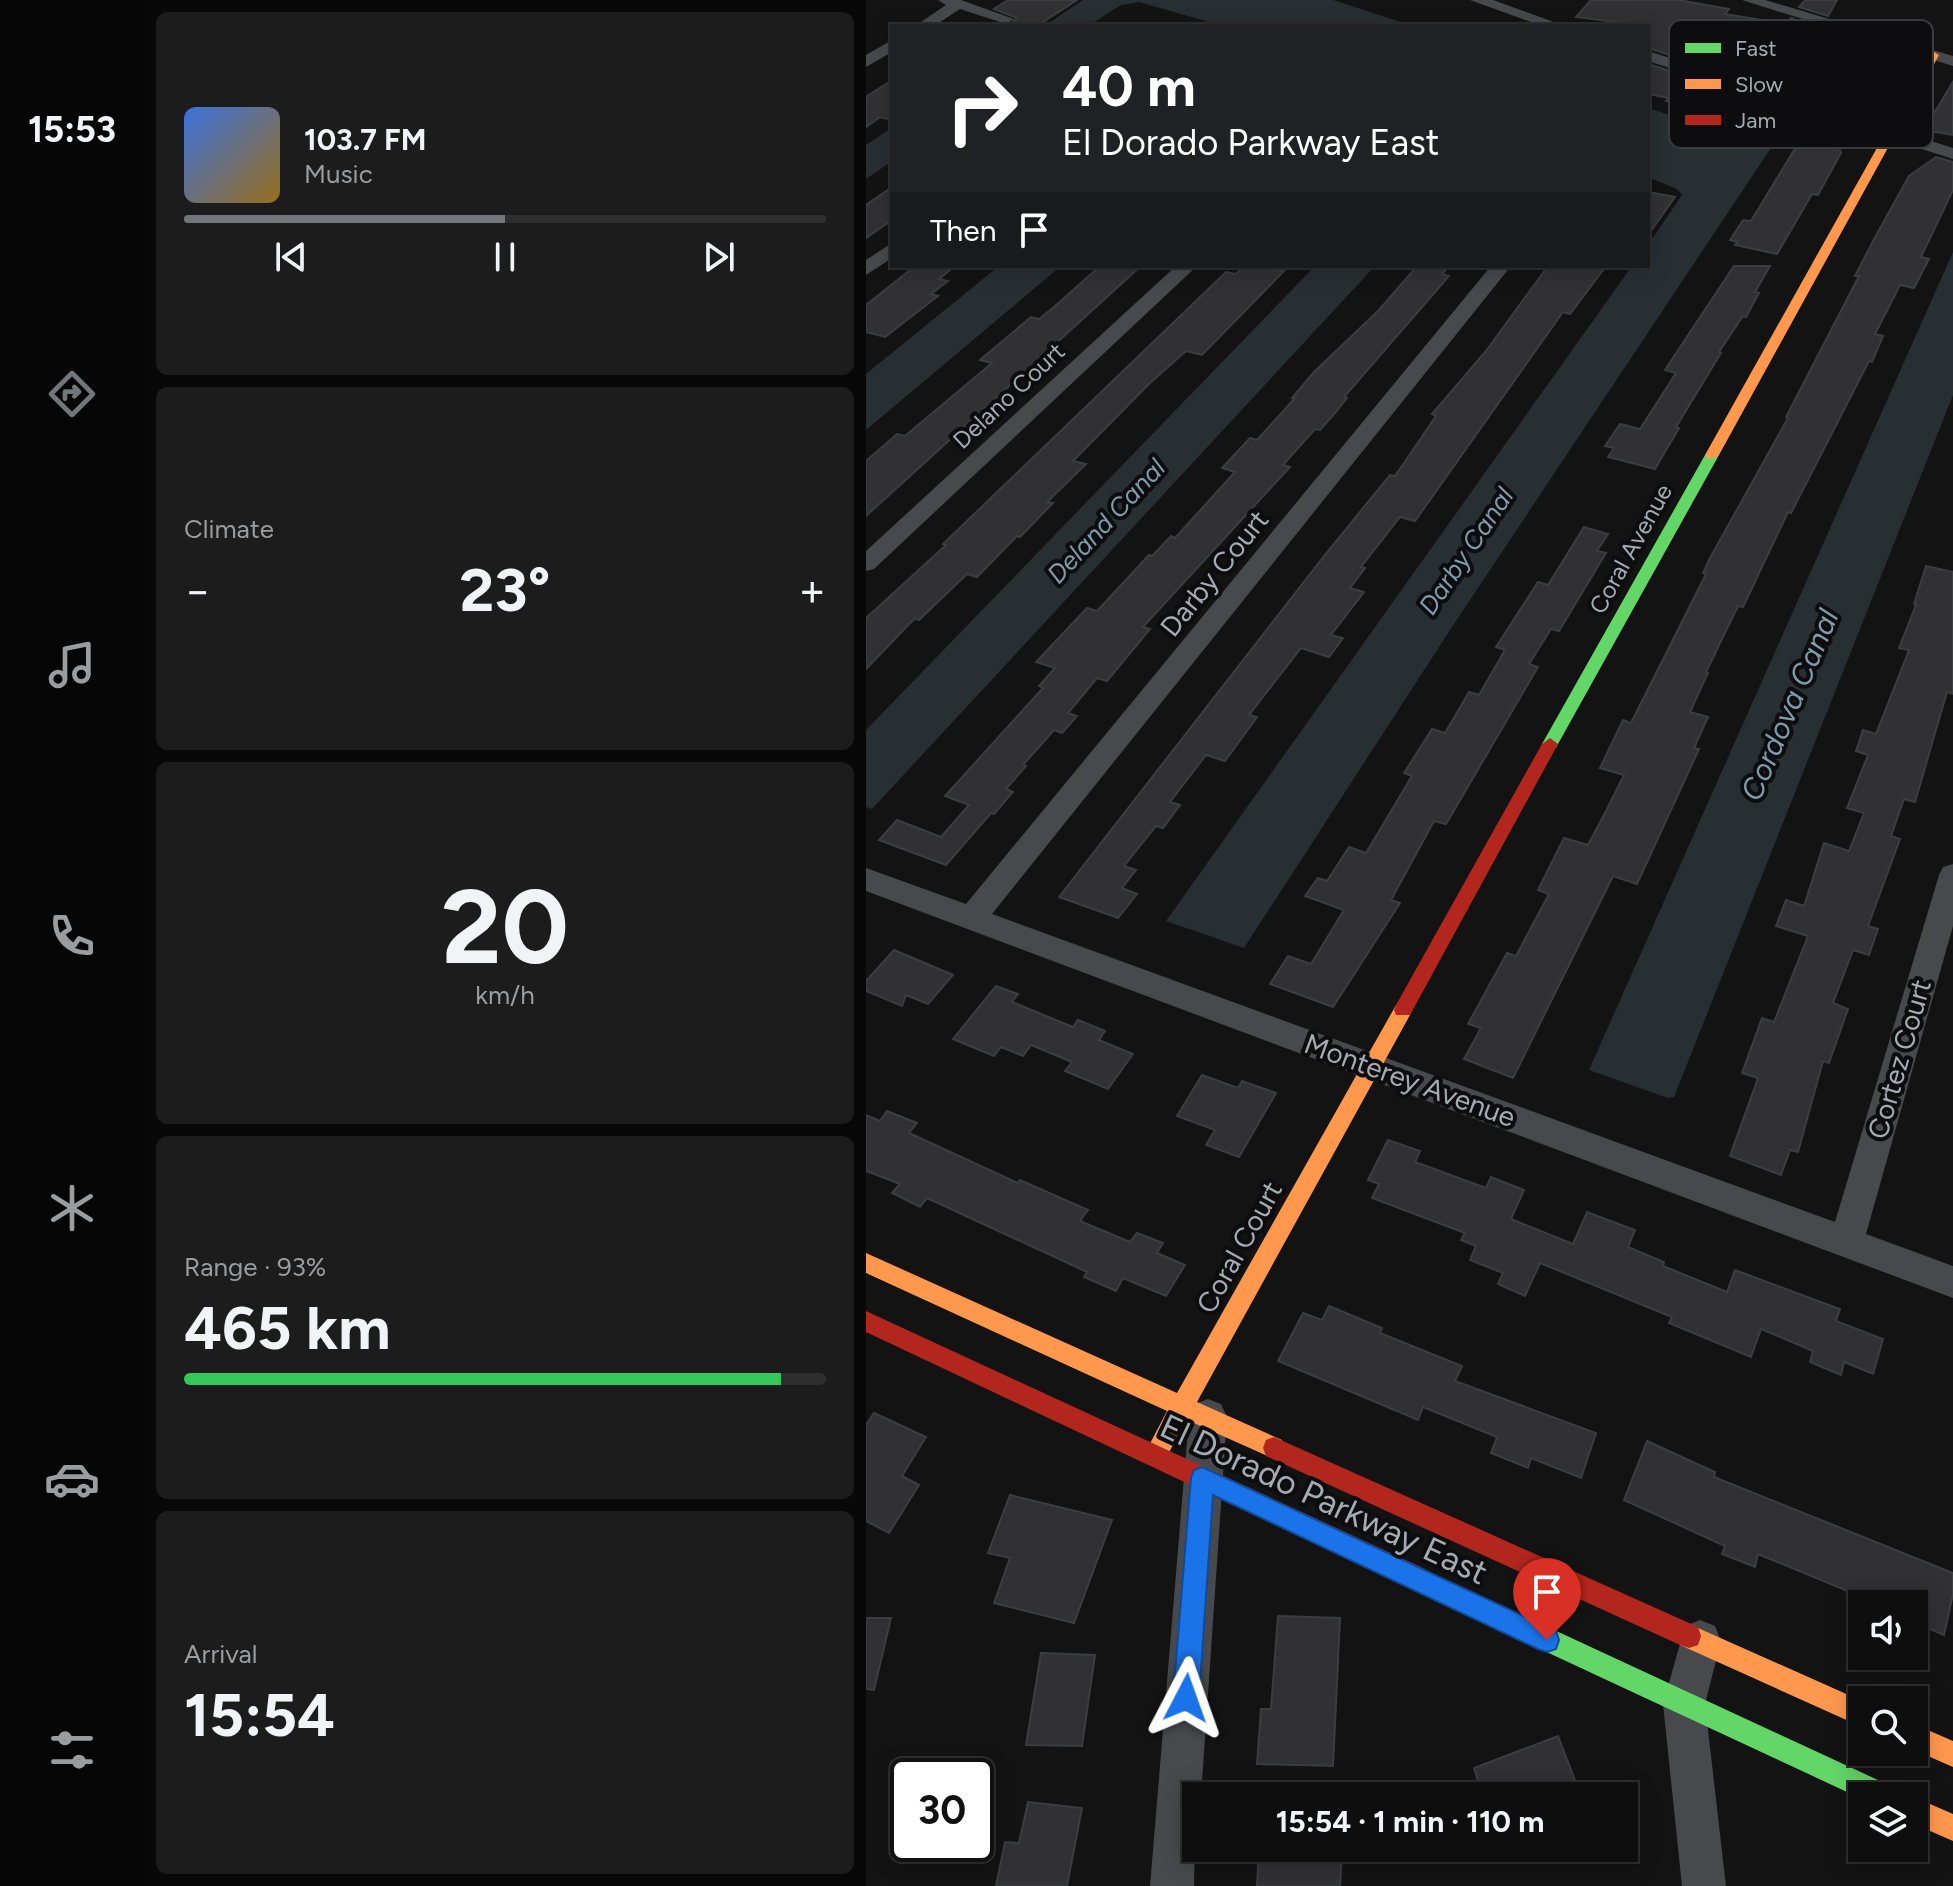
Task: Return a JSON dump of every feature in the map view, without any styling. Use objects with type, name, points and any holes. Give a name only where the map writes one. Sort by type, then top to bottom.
[{"type":"street","points":[[1478,0],[1551,24]]},
{"type":"street","points":[[1749,0],[1816,20]]},
{"type":"street","points":[[925,24],[952,2],[1006,19]]},
{"type":"street","points":[[866,62],[890,46]]},
{"type":"street","points":[[1934,55],[1953,61]]},
{"type":"street","points":[[1650,57],[1669,63]]},
{"type":"street","name":"Coral Avenue","points":[[1372,1067],[1882,148]]},
{"type":"street","points":[[1932,148],[1953,154]]},
{"type":"street","points":[[866,269],[890,251]]},
{"type":"street","name":"Delano Court","points":[[866,564],[1185,268]]},
{"type":"street","name":"Darby Court","points":[[972,917],[1499,268]]},
{"type":"street","name":"Cortez Court","points":[[1846,1243],[1953,875]]},
{"type":"street","name":"Monterey Avenue","points":[[866,879],[1953,1282]]},
{"type":"street","name":"Coral Court","points":[[1155,1455],[1196,1412],[1372,1067]]},
{"type":"street","name":"El Dorado Parkway East","points":[[866,1263],[1848,1708]]},
{"type":"street","name":"El Dorado Parkway East","points":[[866,1321],[1854,1782]]},
{"type":"street","points":[[1172,1886],[1202,1478],[1196,1412]]},
{"type":"street","points":[[1700,1641],[1684,1704],[1704,1886]]},
{"type":"street","points":[[1928,1743],[1953,1754]]},
{"type":"street","points":[[1928,1816],[1953,1828]]},
{"type":"water","points":[[1083,0],[1333,0],[1407,24],[1216,24],[1139,2],[1121,5],[1091,24],[1047,24]]},
{"type":"water","name":"Darby Canal","points":[[1650,109],[1669,115],[1669,148],[1771,148],[1452,627],[1244,948],[1166,921],[1631,268],[1650,268],[1650,242],[1682,195],[1677,189],[1650,178]]},
{"type":"water","points":[[890,129],[890,162],[866,179],[866,145]]},
{"type":"water","name":"Cordova Canal","points":[[1953,252],[1953,395],[1674,1097],[1668,1098],[1589,1070]]},
{"type":"water","points":[[997,268],[1059,268],[866,430],[866,374]]},
{"type":"water","name":"Deland Canal","points":[[1313,268],[1373,268],[872,809],[866,807],[866,730]]},
{"type":"building","points":[[1008,0],[1077,0],[1040,24],[1010,24],[1017,18],[994,9]]},
{"type":"building","points":[[1591,0],[1678,0],[1729,9],[1725,14],[1762,20],[1669,20],[1669,55],[1650,49],[1650,24],[1576,17]]},
{"type":"building","points":[[1805,0],[1837,0],[1828,16],[1799,7]]},
{"type":"building","points":[[1650,65],[1669,71],[1669,98],[1650,94]]},
{"type":"building","points":[[890,81],[890,120],[880,117],[866,127],[866,97]]},
{"type":"building","points":[[1953,82],[1953,135],[1933,132],[1933,115]]},
{"type":"building","points":[[1795,148],[1839,148],[1841,153],[1818,195],[1812,194],[1777,254],[1735,245],[1738,242],[1730,240],[1743,220],[1751,221]]},
{"type":"building","points":[[1936,157],[1953,162],[1953,190],[1921,257],[1929,259],[1914,288],[1900,285],[1875,334],[1883,336],[1872,362],[1869,361],[1791,513],[1788,512],[1743,607],[1738,606],[1706,672],[1690,712],[1708,717],[1694,748],[1699,749],[1637,884],[1613,876],[1513,1078],[1464,1059],[1481,1028],[1468,1024],[1507,953],[1516,956],[1549,894],[1538,890],[1564,838],[1588,845],[1624,775],[1600,768],[1623,720],[1631,723],[1706,574],[1703,573],[1710,558],[1788,418],[1859,276],[1855,276],[1873,241],[1909,176]]},
{"type":"building","points":[[890,188],[890,221],[866,238],[866,205]]},
{"type":"building","points":[[1650,192],[1675,197],[1650,232]]},
{"type":"building","points":[[1734,266],[1770,266],[1755,292],[1759,293],[1746,317],[1743,316],[1719,352],[1655,469],[1608,457],[1614,448],[1605,446],[1620,424],[1640,429],[1676,373],[1665,370]]},
{"type":"building","points":[[912,268],[953,268],[939,279],[948,281],[931,294],[938,296],[885,337],[866,332],[866,305]]},
{"type":"building","points":[[1098,268],[1139,268],[866,516],[866,461],[897,434],[905,436],[992,363],[980,360],[1031,317],[1039,319]]},
{"type":"building","points":[[1242,268],[1284,271],[1202,355],[1186,351],[1150,383],[1073,461],[1086,464],[1047,502],[1053,503],[1020,537],[1017,536],[977,577],[967,574],[919,620],[915,618],[866,669],[866,618],[946,545],[943,544],[1226,272],[1236,274]]},
{"type":"building","points":[[1415,268],[1447,268],[1442,274],[1449,276],[1344,397],[1347,398],[1335,413],[1320,430],[1315,429],[1283,465],[1290,467],[1143,627],[1150,629],[1107,681],[1097,678],[1068,713],[1077,716],[1062,733],[1054,730],[1023,765],[1026,766],[1006,789],[1013,792],[946,865],[879,840],[897,820],[941,837],[969,805],[945,796],[1043,688],[1039,686],[1055,668],[1036,662],[1087,608],[1097,611],[1149,555],[1152,556],[1171,536],[1175,538],[1235,472],[1222,468],[1250,438],[1257,440],[1314,372],[1379,310]]},
{"type":"building","points":[[1547,268],[1604,268],[1570,314],[1563,312],[1415,521],[1400,517],[1361,567],[1365,568],[1350,588],[1364,592],[1331,635],[1343,638],[1329,657],[1301,648],[1249,715],[1257,717],[1225,761],[1206,755],[1170,802],[1180,805],[1163,828],[1156,826],[1124,866],[1136,870],[1122,888],[1137,894],[1118,918],[1059,897],[1324,556],[1390,475],[1395,476],[1436,416],[1432,414],[1486,351]]},
{"type":"building","points":[[1584,527],[1608,534],[1597,551],[1606,553],[1559,631],[1551,629],[1529,664],[1538,667],[1446,824],[1434,821],[1391,900],[1400,903],[1333,1007],[1270,984],[1288,956],[1311,964],[1344,910],[1305,896],[1318,878],[1327,881],[1349,847],[1366,853],[1412,776],[1404,773],[1432,729],[1445,733],[1469,692],[1479,695],[1505,650],[1496,647],[1538,582],[1548,585]]},
{"type":"building","points":[[1926,566],[1953,572],[1953,694],[1947,692],[1915,802],[1904,799],[1891,836],[1900,839],[1868,926],[1878,929],[1869,955],[1853,950],[1833,1003],[1848,1009],[1829,1063],[1823,1061],[1798,1152],[1790,1150],[1781,1175],[1730,1156],[1758,1078],[1742,1073],[1762,1018],[1774,1022],[1808,936],[1776,926],[1786,900],[1804,906],[1824,843],[1849,851],[1864,813],[1847,808],[1868,755],[1856,751],[1863,730],[1876,734],[1909,650],[1899,648],[1916,605]]},
{"type":"building","points":[[894,950],[953,975],[928,1004],[906,995],[902,1006],[866,991],[866,981]]},
{"type":"building","points":[[996,986],[1018,994],[1012,1002],[1073,1027],[1078,1020],[1105,1031],[1099,1040],[1133,1054],[1108,1089],[1065,1071],[1072,1062],[1031,1045],[1023,1056],[1001,1047],[994,1056],[953,1039]]},
{"type":"building","points":[[1202,1075],[1238,1088],[1242,1081],[1276,1093],[1239,1157],[1206,1145],[1215,1130],[1177,1116]]},
{"type":"building","points":[[887,1111],[917,1123],[909,1133],[1018,1183],[1020,1180],[1088,1210],[1080,1221],[1130,1242],[1137,1233],[1163,1243],[1157,1253],[1185,1265],[1166,1296],[1123,1278],[1116,1291],[1084,1277],[1087,1272],[927,1198],[920,1207],[892,1193],[900,1184],[866,1171],[866,1115],[880,1121]]},
{"type":"building","points":[[1388,1140],[1420,1151],[1415,1162],[1486,1188],[1491,1177],[1524,1190],[1511,1219],[1573,1244],[1587,1212],[1635,1230],[1628,1247],[1664,1262],[1663,1266],[1727,1292],[1735,1270],[1840,1309],[1836,1321],[1883,1339],[1873,1374],[1844,1362],[1841,1375],[1810,1362],[1813,1351],[1761,1329],[1751,1357],[1669,1323],[1672,1317],[1540,1263],[1525,1296],[1498,1284],[1503,1273],[1470,1260],[1476,1246],[1461,1240],[1465,1233],[1372,1198],[1379,1184],[1368,1180]]},
{"type":"building","points":[[1329,1306],[1382,1328],[1380,1333],[1462,1366],[1455,1381],[1596,1433],[1581,1478],[1531,1458],[1528,1468],[1491,1453],[1497,1437],[1423,1407],[1418,1420],[1278,1361],[1303,1313],[1322,1320]]},
{"type":"building","points":[[874,1413],[926,1437],[902,1476],[919,1485],[889,1533],[866,1521],[866,1425]]},
{"type":"building","points":[[1647,1441],[1715,1472],[1714,1477],[1953,1573],[1953,1594],[1944,1635],[1928,1628],[1928,1590],[1848,1591],[1758,1554],[1755,1567],[1722,1554],[1725,1546],[1624,1500]]},
{"type":"building","points":[[1010,1495],[1112,1520],[1074,1623],[994,1603],[1010,1558],[988,1553]]},
{"type":"building","points":[[1278,1616],[1340,1618],[1333,1766],[1257,1764],[1261,1709],[1271,1709]]},
{"type":"building","points":[[866,1618],[891,1618],[874,1690],[866,1689]]},
{"type":"building","points":[[1041,1653],[1095,1655],[1082,1746],[1026,1745]]},
{"type":"building","points":[[1558,1736],[1576,1782],[1478,1782],[1474,1768]]},
{"type":"building","points":[[1028,1802],[1082,1808],[1067,1886],[996,1886],[1005,1842],[1019,1843]]},
{"type":"building","points":[[1258,1862],[1342,1862],[1340,1886],[1257,1886]]},
{"type":"traffic: fast","points":[[1550,744],[1712,455]]},
{"type":"traffic: fast","points":[[1414,1577],[1854,1782]]},
{"type":"traffic: slow","points":[[1712,455],[1882,148]]},
{"type":"traffic: slow","points":[[1155,1455],[1403,1010]]},
{"type":"traffic: slow","points":[[866,1263],[1274,1448]]},
{"type":"traffic: slow","points":[[1689,1636],[1848,1708]]},
{"type":"traffic: slow","points":[[1928,1743],[1953,1754]]},
{"type":"traffic: slow","points":[[1928,1816],[1953,1828]]},
{"type":"traffic: jam","points":[[1403,1010],[1550,744]]},
{"type":"traffic: jam","points":[[866,1321],[1414,1577]]},
{"type":"traffic: jam","points":[[1274,1448],[1689,1636]]},
{"type":"route","points":[[1186,1698],[1202,1478],[1547,1640]]}]
